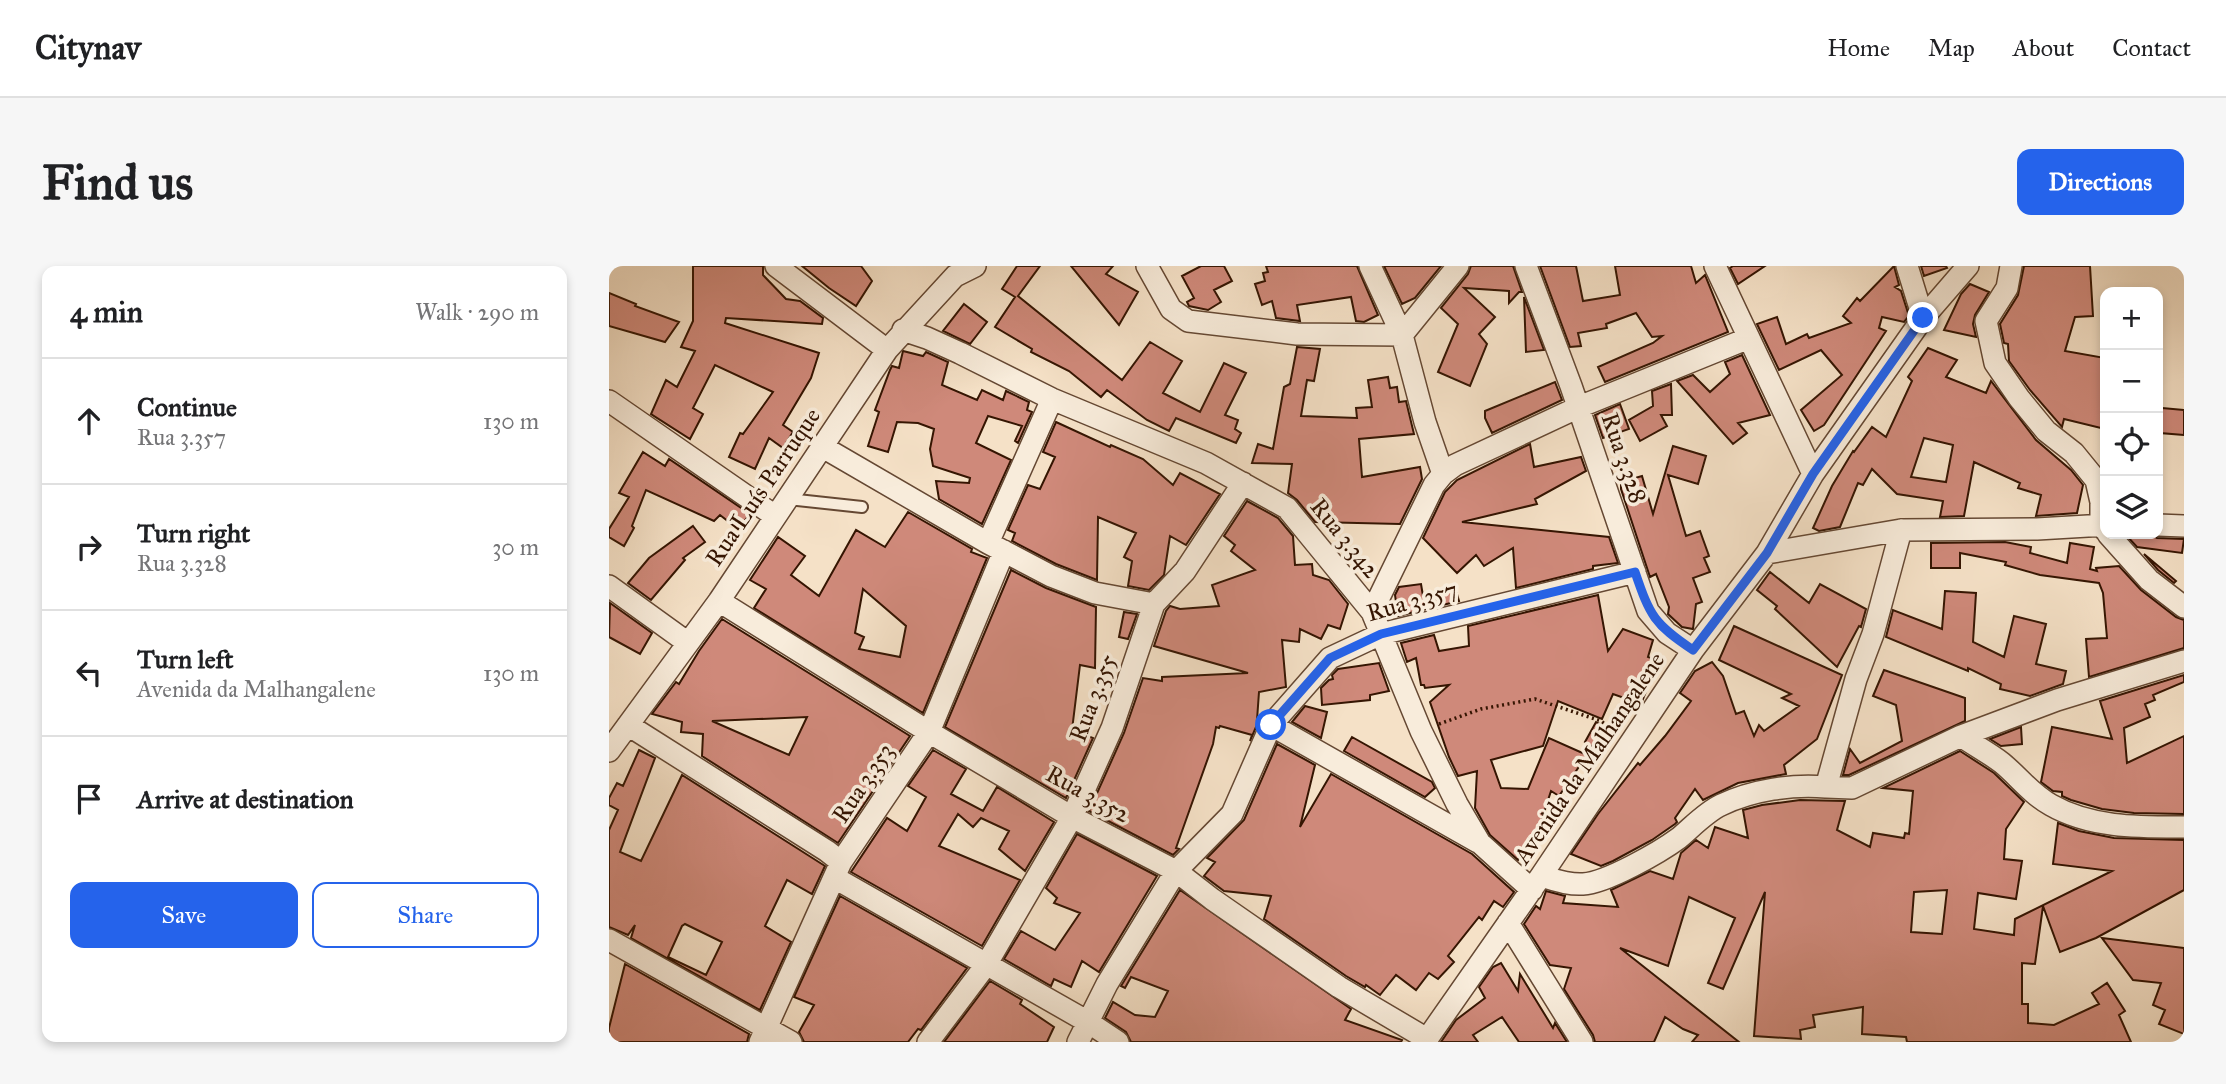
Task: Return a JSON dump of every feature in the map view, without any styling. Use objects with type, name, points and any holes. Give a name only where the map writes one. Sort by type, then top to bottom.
[{"type":"street","points":[[776,266],[887,349]]},
{"type":"street","name":"Rua Luís Parruque","points":[[609,751],[719,601],[887,349],[953,271],[975,266]]},
{"type":"street","points":[[1147,266],[1171,309],[1188,321],[1297,334],[1402,335]]},
{"type":"street","points":[[1370,266],[1402,335],[1425,422],[1443,474]]},
{"type":"street","points":[[1402,335],[1458,266]]},
{"type":"street","name":"Rua 3.328","points":[[1526,266],[1579,407],[1649,611],[1667,634],[1693,650]]},
{"type":"street","points":[[1715,266],[1813,474]]},
{"type":"street","points":[[1907,266],[1923,318]]},
{"type":"street","name":"Avenida da Malhangalene","points":[[1426,1040],[1631,745],[1693,650],[1767,553],[1813,474],[1923,318],[1968,266]]},
{"type":"street","points":[[2011,266],[2007,288],[1986,321],[1995,363],[2018,398],[2046,430],[2074,453],[2096,480],[2100,498]]},
{"type":"street","name":"Rua 3.342","points":[[903,330],[960,352],[1052,399],[1206,463],[1287,509],[1373,612],[1421,731],[1457,804],[1480,843],[1536,883]]},
{"type":"street","points":[[1373,612],[1434,485],[1455,465],[1579,407],[1748,338]]},
{"type":"street","name":"Rua 3.353","points":[[763,1035],[838,870],[929,732],[1052,399]]},
{"type":"street","points":[[609,401],[781,507]]},
{"type":"street","points":[[821,446],[1051,576],[1095,593],[1154,604]]},
{"type":"street","name":"Rua 3.355","points":[[928,1042],[986,965],[1072,817],[1112,728],[1154,604],[1185,571],[1243,483]]},
{"type":"street","points":[[2163,525],[2184,526]]},
{"type":"street","points":[[1767,553],[1902,530],[2100,529]]},
{"type":"street","points":[[1826,787],[1902,530]]},
{"type":"street","points":[[2113,539],[2148,580],[2184,607]]},
{"type":"street","name":"Rua 3.357","points":[[1078,1042],[1107,984],[1176,871],[1232,814],[1271,725],[1330,658],[1381,634],[1635,572]]},
{"type":"street","points":[[609,586],[688,643]]},
{"type":"street","name":"Rua 3.352","points":[[719,601],[929,732],[1072,817],[1176,871],[1339,987],[1426,1040]]},
{"type":"street","points":[[1536,883],[1586,884],[1600,881],[1676,840],[1719,805],[1758,792],[1808,786],[1852,788],[1961,736],[2057,700],[2184,661]]},
{"type":"street","points":[[628,725],[827,851],[838,870],[986,965],[1088,1022],[1118,1042]]},
{"type":"street","points":[[1271,725],[1480,843]]},
{"type":"street","points":[[1961,736],[2002,763],[2038,796],[2066,812],[2093,822],[2160,828],[2184,827]]},
{"type":"street","points":[[1508,923],[1582,1042]]},
{"type":"street","points":[[609,940],[763,1035],[791,1042]]},
{"type":"lane","points":[[781,507],[862,507]]},
{"type":"path","points":[[1421,731],[1481,709],[1535,699],[1601,721],[1631,745]]},
{"type":"building","points":[[693,266],[763,266],[763,275],[786,299],[800,301],[823,318],[822,324],[726,318],[725,323],[819,353],[811,378],[783,425],[793,432],[783,448],[769,438],[755,469],[729,457],[740,433],[743,434],[773,392],[715,365],[693,408],[703,414],[690,439],[651,414],[666,380],[677,387],[695,351],[681,347],[693,321]]},
{"type":"building","points":[[802,266],[861,266],[872,281],[856,306]]},
{"type":"building","points":[[1017,266],[1040,266],[1018,296],[1122,380],[1150,342],[1182,361],[1163,393],[1200,412],[1224,363],[1246,373],[1225,415],[1238,420],[1235,429],[1241,433],[1236,443],[1176,418],[1169,431],[1147,420],[1107,390],[1101,397],[1069,371],[1031,352],[1032,349],[995,327],[1015,297],[1002,289]]},
{"type":"building","points":[[1071,266],[1113,266],[1106,274],[1138,292],[1119,325]]},
{"type":"building","points":[[1201,266],[1224,266],[1232,281],[1214,290],[1221,302],[1208,310],[1189,306],[1187,302],[1194,298],[1182,276]]},
{"type":"building","points":[[1266,266],[1357,266],[1378,315],[1364,322],[1356,321],[1351,297],[1297,305],[1300,321],[1276,318],[1272,301],[1262,305],[1255,284],[1265,281],[1263,273],[1268,272]]},
{"type":"building","points":[[1384,266],[1441,266],[1415,298],[1402,304]]},
{"type":"building","points":[[1471,266],[1513,266],[1522,292],[1509,303],[1509,291],[1464,288],[1495,317],[1479,334],[1487,344],[1470,386],[1438,372],[1458,324],[1441,308],[1468,274]]},
{"type":"building","points":[[1540,266],[1576,266],[1583,301],[1620,295],[1615,266],[1691,266],[1696,283],[1705,275],[1728,332],[1605,382],[1598,367],[1653,343],[1662,336],[1652,337],[1636,313],[1606,324],[1607,328],[1578,333],[1581,346],[1570,347]]},
{"type":"building","points":[[1765,266],[1738,284],[1730,268]]},
{"type":"building","points":[[1894,266],[1899,285],[1895,287],[1901,291],[1909,316],[1904,322],[1882,317],[1879,328],[1886,331],[1824,425],[1814,431],[1801,410],[1842,375],[1821,350],[1779,370],[1757,324],[1777,317],[1786,344],[1807,334],[1809,338],[1851,323],[1843,316],[1857,298],[1860,301]]},
{"type":"building","points":[[1921,266],[1946,266],[1947,268],[1924,276]]},
{"type":"building","points":[[2024,266],[2090,266],[2093,316],[2075,317],[2065,351],[2100,357],[2100,428],[2064,419],[2062,427],[2009,361],[2008,344],[2004,343],[2000,324],[2018,295]]},
{"type":"building","points":[[1970,284],[1989,292],[1975,315],[1973,324],[1976,337],[1944,330],[1961,294]]},
{"type":"building","points":[[609,293],[679,322],[665,342],[609,326]]},
{"type":"building","points":[[1524,297],[1544,350],[1526,352]]},
{"type":"building","points":[[964,304],[987,322],[970,344],[943,331]]},
{"type":"building","points":[[1297,347],[1320,349],[1314,381],[1307,380],[1301,416],[1357,418],[1356,408],[1372,407],[1368,380],[1388,377],[1390,388],[1397,387],[1399,402],[1406,401],[1414,434],[1359,439],[1362,477],[1420,467],[1422,479],[1400,524],[1315,522],[1288,493],[1292,464],[1252,463],[1258,444],[1273,449],[1284,387],[1290,384]]},
{"type":"building","points":[[1928,348],[1957,360],[1946,377],[1986,393],[1991,381],[2036,440],[2071,470],[2083,485],[2077,513],[2036,516],[2041,495],[2018,488],[2020,483],[1974,462],[1964,516],[1940,517],[1943,501],[1897,494],[1872,469],[1863,485],[1858,483],[1840,527],[1819,531],[1813,528],[1832,486],[1853,451],[1872,427],[1886,437],[1912,381],[1908,377]],"holes":[[[1924,438],[1953,445],[1946,482],[1911,477]]]},
{"type":"building","points":[[903,351],[923,356],[926,352],[948,362],[942,385],[977,400],[982,390],[1003,400],[1006,391],[1029,402],[1027,410],[1032,412],[1018,443],[1015,441],[1022,426],[988,416],[976,443],[1011,460],[982,524],[939,499],[936,481],[969,483],[970,478],[933,466],[930,449],[934,429],[918,423],[897,422],[888,452],[868,446],[879,412],[875,410],[892,366],[899,368]]},
{"type":"building","points":[[1742,355],[1770,415],[1738,423],[1747,433],[1733,444],[1677,381],[1693,375],[1710,392],[1730,374],[1725,362]]},
{"type":"building","points":[[1555,382],[1562,400],[1492,433],[1485,418],[1485,411]]},
{"type":"building","points":[[1671,384],[1672,415],[1661,415],[1667,426],[1640,441],[1629,420],[1653,406],[1652,391]]},
{"type":"building","points":[[1620,404],[1629,429],[1603,438],[1595,415]]},
{"type":"building","points":[[2163,408],[2184,410],[2184,435],[2163,433]]},
{"type":"building","points":[[1056,422],[1143,459],[1173,485],[1180,473],[1220,494],[1186,545],[1170,536],[1164,575],[1149,590],[1128,586],[1132,561],[1124,557],[1136,533],[1098,517],[1097,580],[1056,564],[1012,541],[1015,533],[1008,530],[1028,485],[1040,489],[1055,457],[1043,452]]},
{"type":"building","points":[[1530,444],[1534,467],[1581,457],[1586,471],[1535,499],[1537,504],[1462,522],[1609,537],[1618,563],[1593,566],[1593,569],[1516,588],[1513,548],[1484,566],[1476,555],[1457,573],[1423,538],[1445,492],[1457,480]]},
{"type":"building","points":[[1673,446],[1706,456],[1698,484],[1668,475],[1686,536],[1700,531],[1709,556],[1704,558],[1710,572],[1693,578],[1702,602],[1696,604],[1693,629],[1682,627],[1668,614],[1669,607],[1656,574],[1650,577],[1621,489],[1621,482],[1642,476],[1653,514]]},
{"type":"building","points":[[643,452],[665,466],[669,459],[750,514],[738,529],[720,515],[714,521],[646,490],[632,526],[634,528],[624,546],[609,537],[609,529],[629,497],[619,493]]},
{"type":"building","points":[[1247,501],[1278,518],[1293,536],[1295,565],[1312,564],[1313,575],[1329,580],[1348,604],[1340,629],[1328,625],[1321,639],[1300,629],[1299,642],[1282,640],[1286,687],[1259,692],[1259,720],[1250,741],[1252,735],[1216,727],[1213,744],[1176,848],[1179,849],[1173,855],[1089,811],[1124,733],[1143,678],[1162,681],[1162,677],[1248,673],[1154,646],[1170,606],[1180,609],[1219,606],[1212,585],[1255,570],[1231,551],[1235,545],[1224,536]]},
{"type":"building","points":[[908,512],[972,549],[971,552],[987,558],[923,713],[754,608],[766,589],[750,580],[778,537],[805,556],[791,575],[819,596],[856,530],[885,547]],"holes":[[[863,589],[906,626],[900,657],[859,649],[864,637],[855,633]]]},
{"type":"building","points":[[693,526],[705,542],[683,558],[685,560],[651,600],[628,583],[649,558]]},
{"type":"building","points":[[2130,539],[2184,539],[2182,553],[2137,547]]},
{"type":"building","points":[[2005,542],[2031,547],[2030,553],[2067,563],[2070,543],[2094,547],[2090,569],[2097,571],[2096,568],[2119,566],[2141,590],[2176,617],[2184,620],[2184,648],[2089,677],[2086,639],[2107,638],[2103,593],[2099,583],[2040,575],[2005,565],[2006,562],[1960,553],[1960,568],[1931,568],[1931,543]]},
{"type":"building","points":[[2144,554],[2176,581],[2174,583],[2158,570]]},
{"type":"building","points":[[1011,570],[1046,588],[1096,607],[1095,668],[1080,665],[1072,730],[1093,738],[1066,798],[945,727]]},
{"type":"building","points":[[1770,572],[1809,603],[1820,584],[1866,609],[1861,627],[1859,626],[1837,667],[1775,609],[1777,606],[1757,590]]},
{"type":"building","points":[[1421,584],[1423,596],[1455,587],[1459,601],[1398,616],[1395,595],[1399,587]]},
{"type":"building","points":[[1945,591],[1976,593],[1973,642],[2004,657],[2014,616],[2046,624],[2036,664],[2066,671],[2063,684],[2030,696],[2000,689],[2001,684],[1968,668],[1968,671],[1886,637],[1893,610],[1942,629]]},
{"type":"building","points":[[1598,595],[1608,651],[1623,629],[1653,640],[1648,657],[1658,661],[1641,704],[1613,694],[1602,719],[1558,701],[1543,746],[1491,760],[1501,788],[1528,789],[1549,738],[1587,755],[1559,796],[1551,791],[1537,834],[1518,860],[1490,835],[1475,808],[1477,771],[1458,776],[1449,757],[1430,702],[1449,685],[1425,688],[1421,685],[1416,658],[1407,662],[1401,643],[1434,635],[1439,651],[1469,646],[1468,626]]},
{"type":"building","points":[[610,603],[652,633],[640,654],[609,637]]},
{"type":"building","points":[[1124,612],[1137,614],[1128,639],[1119,637]]},
{"type":"building","points":[[722,619],[910,736],[838,843],[702,756],[703,734],[681,732],[682,722],[652,714],[676,682],[679,684]],"holes":[[[807,717],[789,755],[712,721]]]},
{"type":"building","points":[[1734,626],[1842,675],[1817,739],[1784,765],[1786,774],[1738,783],[1703,800],[1695,789],[1675,818],[1675,824],[1613,861],[1601,866],[1571,854],[1638,763],[1640,765],[1665,736],[1691,701],[1680,693],[1695,671],[1712,662],[1723,676],[1736,714],[1744,711],[1754,736],[1759,725],[1764,731],[1799,706],[1782,698],[1791,694],[1719,660]]},
{"type":"building","points":[[1379,663],[1389,691],[1370,695],[1370,700],[1322,705],[1321,688],[1333,679],[1332,675],[1338,669]]},
{"type":"building","points":[[1884,670],[1965,698],[1965,721],[1849,775],[1843,775],[1850,749],[1860,763],[1902,741],[1896,705],[1873,696]]},
{"type":"building","points":[[2184,675],[2184,682],[2153,695],[2155,700],[2145,704],[2150,717],[2124,728],[2127,763],[2184,736],[2184,814],[2102,809],[2071,800],[2062,796],[2062,792],[2053,791],[2041,782],[2052,727],[2112,739],[2100,701]]},
{"type":"building","points":[[1305,706],[1327,712],[1321,738],[1292,722]]},
{"type":"building","points":[[1596,722],[1614,732],[1602,752],[1585,742]]},
{"type":"building","points":[[2021,727],[2022,744],[2001,746],[1990,739]]},
{"type":"building","points":[[1352,737],[1432,782],[1435,788],[1425,797],[1344,751]]},
{"type":"building","points":[[1277,744],[1315,765],[1300,827],[1331,774],[1472,854],[1514,892],[1503,907],[1494,901],[1482,920],[1479,917],[1448,956],[1454,962],[1438,979],[1429,973],[1416,990],[1396,975],[1380,995],[1346,976],[1264,919],[1271,896],[1224,891],[1204,876],[1215,862],[1207,858],[1244,820]]},
{"type":"building","points":[[639,750],[655,758],[620,852],[641,861],[682,775],[825,866],[812,894],[787,880],[765,926],[791,942],[760,1010],[631,938],[635,925],[628,935],[609,927],[609,830],[618,810],[609,805],[609,798],[617,783],[623,786]],"holes":[[[685,924],[722,942],[706,975],[668,957]]]},
{"type":"building","points":[[933,750],[966,769],[951,794],[983,811],[997,787],[1054,822],[1025,871],[999,849],[1009,831],[981,818],[973,827],[958,814],[939,846],[1020,880],[982,946],[851,872],[887,818],[907,831],[926,797],[908,786]]},
{"type":"building","points":[[1960,751],[1994,773],[2024,802],[2006,829],[2004,859],[2022,861],[2016,899],[1978,893],[1974,929],[2014,935],[2015,919],[2112,871],[2053,864],[2058,823],[2079,831],[2114,838],[2184,840],[2184,890],[2096,938],[2060,952],[2043,906],[2035,964],[2022,963],[2022,1004],[2028,1004],[2028,1023],[2054,1025],[2099,1004],[2092,993],[2107,983],[2125,1011],[2119,1015],[2131,1042],[1907,1042],[1906,1037],[1862,1034],[1863,1007],[1813,1015],[1815,1027],[1800,1030],[1801,1039],[1754,1036],[1765,892],[1723,989],[1708,983],[1735,918],[1689,897],[1668,966],[1620,948],[1739,1042],[1692,1042],[1698,1035],[1665,1017],[1654,1042],[1595,1042],[1564,989],[1571,968],[1550,965],[1524,924],[1536,906],[1540,909],[1546,891],[1565,896],[1563,903],[1618,907],[1611,890],[1650,871],[1673,879],[1681,853],[1696,840],[1708,848],[1715,827],[1748,838],[1743,810],[1762,805],[1800,800],[1845,801],[1837,830],[1870,847],[1873,833],[1904,838],[1905,833],[1909,834],[1913,791],[1883,788]],"holes":[[[1947,890],[1942,934],[1911,932],[1914,892]]]},
{"type":"building","points":[[1077,834],[1157,876],[1099,972],[1082,961],[1071,987],[1054,979],[1051,986],[1004,959],[1021,931],[1055,950],[1080,913],[1054,903],[1057,898],[1046,888]]},
{"type":"building","points":[[1180,890],[1351,1009],[1345,1020],[1402,1040],[1401,1042],[1131,1042],[1126,1032],[1105,1018],[1113,1002],[1135,1015],[1155,1017],[1168,991],[1131,977],[1125,988],[1121,986]]},
{"type":"building","points":[[840,896],[967,968],[921,1030],[918,1029],[908,1042],[804,1042],[799,1032],[814,1005],[794,997]]},
{"type":"building","points":[[2102,938],[2184,948],[2184,1034],[2159,1024],[2165,1010],[2153,1005],[2161,983],[2133,980]]},
{"type":"building","points":[[1501,963],[1518,991],[1520,974],[1553,1028],[1555,1023],[1567,1042],[1519,1042],[1502,1017],[1473,1035],[1478,1042],[1441,1042],[1456,1020],[1485,998],[1479,987],[1493,967]]},
{"type":"building","points":[[625,964],[749,1034],[747,1042],[609,1042],[609,1028]]},
{"type":"building","points":[[990,981],[1022,1000],[1020,1004],[1054,1027],[1047,1042],[944,1042]]},
{"type":"route","points":[[1271,725],[1330,658],[1381,634],[1635,572],[1649,611],[1667,634],[1693,650],[1767,553],[1813,474],[1923,318]]}]
